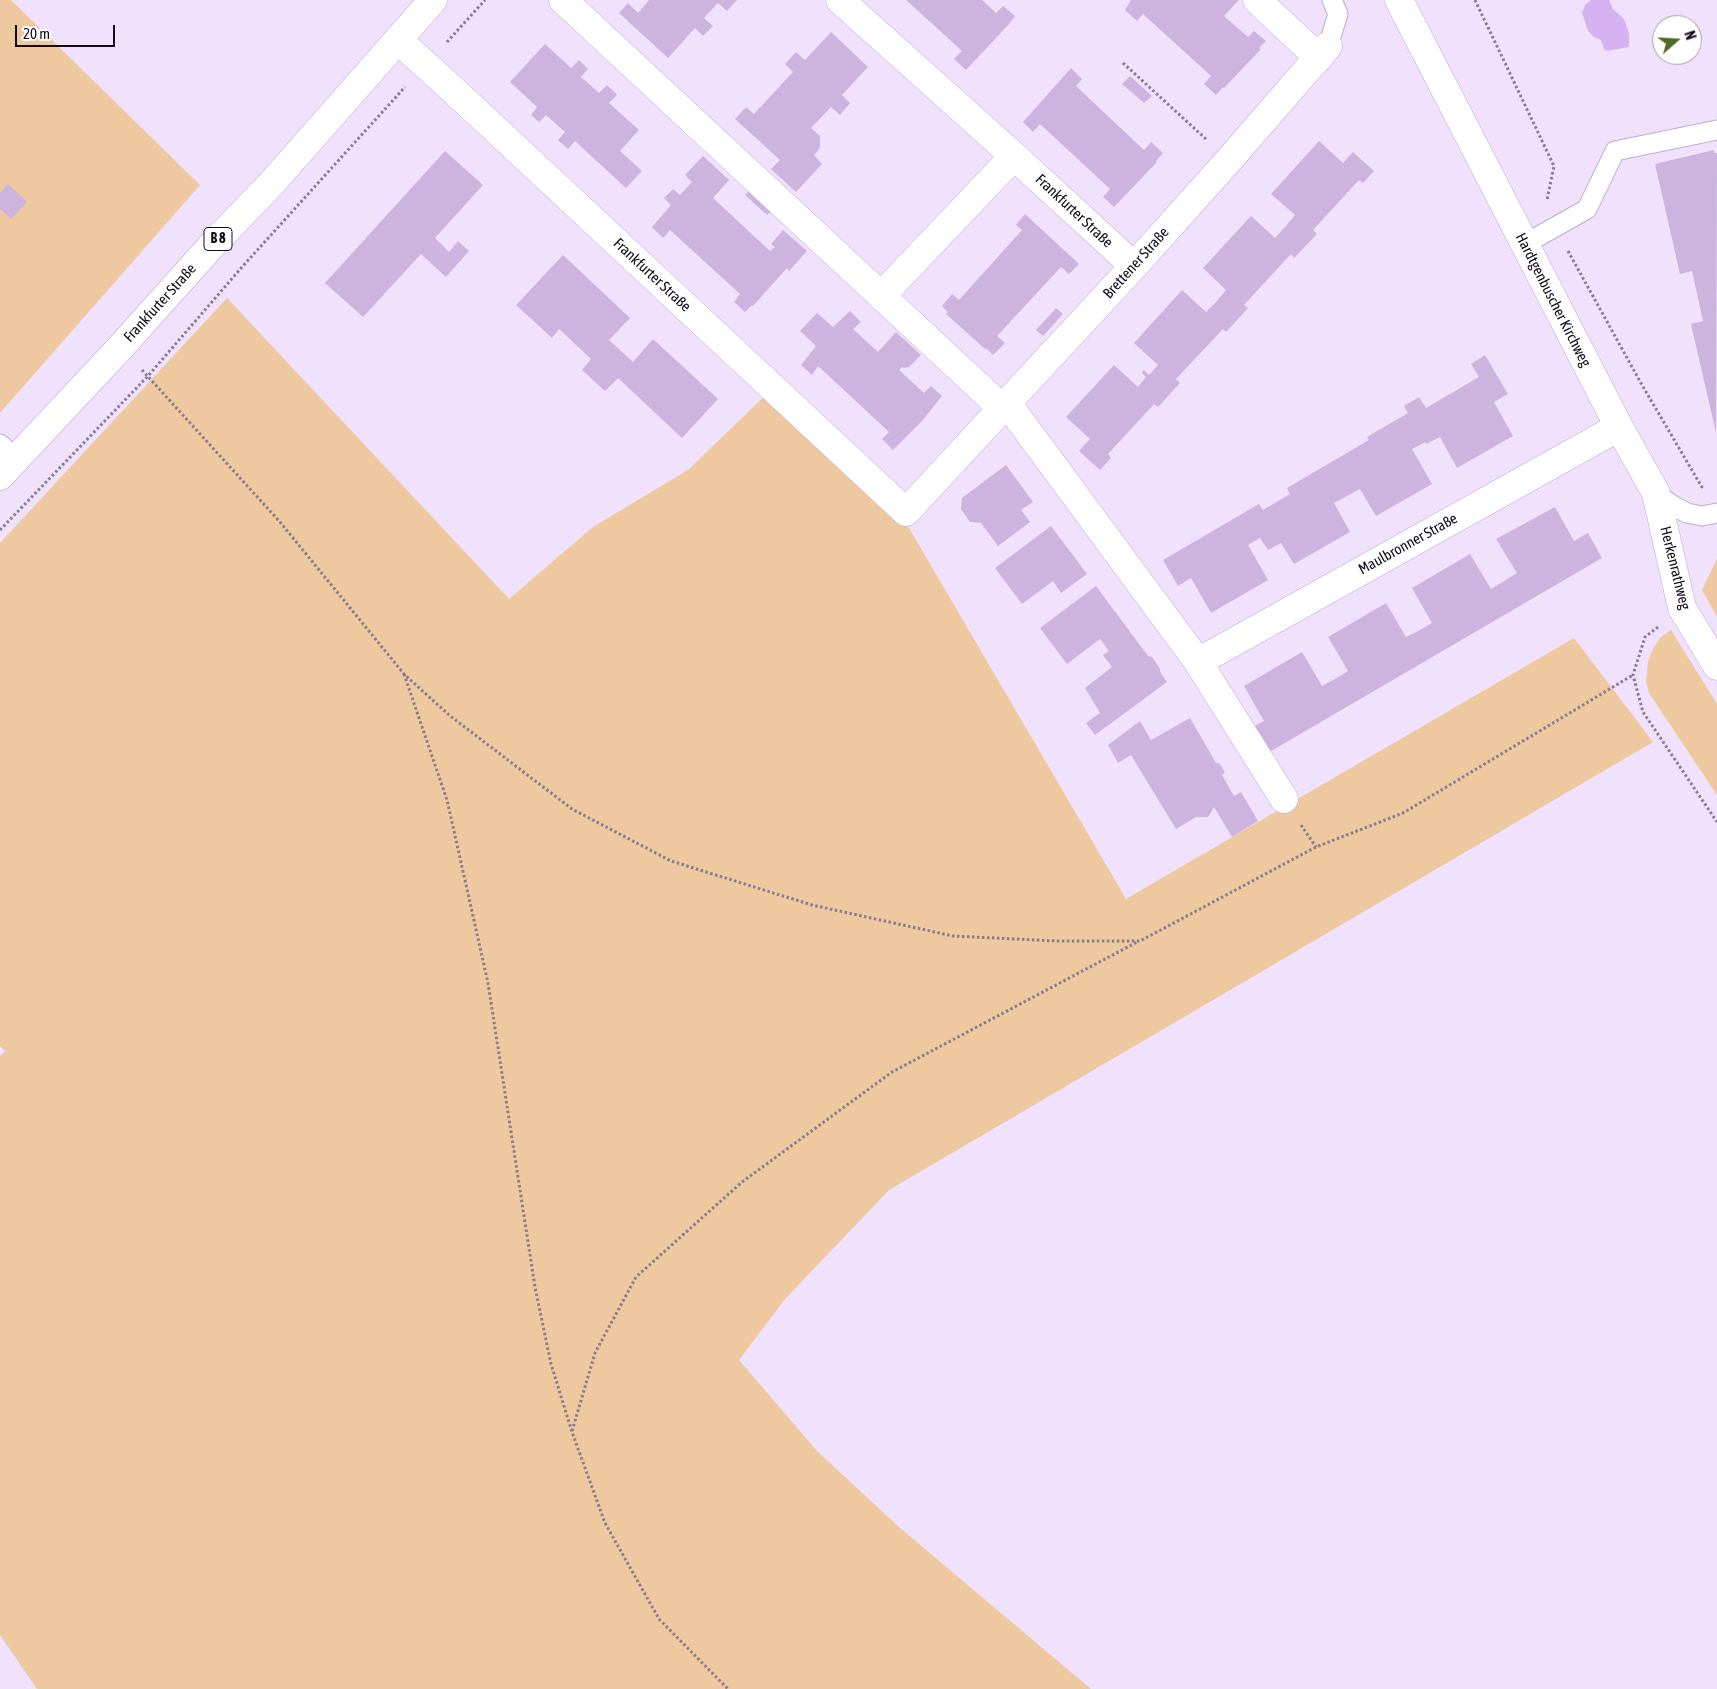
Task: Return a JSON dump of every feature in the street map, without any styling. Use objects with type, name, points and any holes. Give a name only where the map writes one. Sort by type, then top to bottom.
[{"type":"street","name":"Frankfurter Straße","points":[[5,459],[119,349],[214,243],[271,184],[433,0]]},
{"type":"street","points":[[563,0],[882,296],[1005,405],[1198,662],[1284,799]]},
{"type":"street","name":"Frankfurter Straße","points":[[840,0],[1134,266]]},
{"type":"street","points":[[1257,0],[1324,52]]},
{"type":"street","name":"Hardtgenbuscher Kirchweg","points":[[1399,0],[1619,427],[1656,493]]},
{"type":"street","name":"Hardtgenbuscher Kirchweg","points":[[1408,0],[1422,45]]},
{"type":"street","name":"Frankfurter Straße","points":[[398,40],[906,512]]},
{"type":"street","name":"Brettener Straße","points":[[906,512],[1134,266],[1324,52]]},
{"type":"street","points":[[882,296],[1014,156]]},
{"type":"street","name":"Maulbronner Straße","points":[[1198,662],[1619,427]]},
{"type":"street","name":"Herkenrathweg","points":[[1656,493],[1682,608],[1717,666]]},
{"type":"lane","name":"Brettener Straße","points":[[1324,52],[1338,14],[1332,0]]},
{"type":"lane","points":[[1525,244],[1587,209],[1615,151],[1717,130]]},
{"type":"lane","name":"Hardtgenbuscher Kirchweg","points":[[1656,493],[1687,513],[1702,516],[1717,513]]},
{"type":"path","points":[[0,530],[148,376],[242,267],[485,0]]},
{"type":"path","points":[[1475,0],[1554,166],[1545,208],[1642,385],[1717,513]]},
{"type":"path","points":[[1123,63],[1229,160]]},
{"type":"path","points":[[119,349],[148,376],[280,522],[404,674],[449,715],[572,809],[671,861],[812,905],[953,936],[1057,941],[1140,941]]},
{"type":"path","points":[[1682,608],[1645,637],[1633,676],[1643,712],[1717,822]]},
{"type":"path","points":[[404,674],[447,800],[481,954],[489,993],[535,1287],[550,1364],[605,1523],[659,1619],[728,1689]]},
{"type":"path","points":[[572,1432],[595,1353],[636,1277],[742,1182],[892,1072],[1316,847],[1403,813],[1633,676]]},
{"type":"shaded area","points":[[0,0],[11,0],[200,185],[0,413]]},
{"type":"shaded area","points":[[1591,0],[1609,0],[1613,9],[1624,19],[1629,34],[1629,47],[1607,51],[1604,49],[1601,40],[1594,37],[1588,31],[1582,13],[1585,5]]},
{"type":"shaded area","points":[[227,298],[509,599],[593,527],[688,470],[770,391],[909,528],[1126,899],[1574,638],[1653,742],[889,1190],[785,1299],[739,1360],[817,1451],[900,1528],[1091,1689],[37,1689],[0,1635],[0,1056],[5,1051],[0,1046],[0,543]]},
{"type":"shaded area","points":[[1717,559],[1717,617],[1702,590]]},
{"type":"shaded area","points":[[1671,630],[1717,704],[1717,795],[1649,693],[1646,682],[1648,661],[1660,638]]},
{"type":"building","points":[[649,0],[737,0],[727,11],[718,3],[704,18],[713,26],[703,36],[695,28],[668,58],[619,13],[628,3],[638,13]]},
{"type":"building","points":[[906,0],[982,0],[996,13],[1003,6],[1015,16],[966,70],[954,59],[962,51]]},
{"type":"building","points":[[1131,0],[1239,0],[1224,16],[1248,37],[1254,31],[1266,41],[1259,48],[1261,49],[1216,95],[1204,84],[1211,76],[1143,14],[1137,21],[1125,10]]},
{"type":"building","points":[[831,32],[868,67],[842,95],[850,103],[840,115],[831,107],[811,128],[820,136],[820,148],[814,155],[822,164],[796,192],[771,169],[780,160],[735,119],[746,107],[754,114],[793,72],[785,64],[796,52],[805,60]]},
{"type":"building","points":[[545,44],[571,68],[579,60],[588,69],[581,77],[599,93],[607,85],[617,95],[609,103],[639,130],[620,151],[642,171],[626,188],[575,141],[568,149],[558,140],[565,132],[546,115],[539,122],[531,115],[537,107],[510,82]]},
{"type":"building","points":[[1071,68],[1082,79],[1076,86],[1144,150],[1151,142],[1163,153],[1157,162],[1114,207],[1103,197],[1110,189],[1040,124],[1033,132],[1023,122]]},
{"type":"building","points":[[1130,76],[1152,96],[1144,103],[1122,84]]},
{"type":"building","points":[[1319,141],[1343,163],[1353,152],[1374,171],[1363,183],[1359,180],[1313,230],[1317,234],[1294,258],[1291,254],[1244,305],[1248,308],[1226,332],[1223,329],[1176,379],[1180,383],[1158,407],[1154,404],[1108,454],[1111,458],[1100,470],[1079,451],[1090,439],[1066,417],[1114,365],[1138,387],[1146,377],[1142,373],[1143,371],[1149,375],[1158,365],[1134,343],[1182,290],[1206,312],[1216,302],[1226,290],[1203,268],[1251,216],[1275,238],[1295,215],[1271,194]]},
{"type":"building","points":[[1714,150],[1714,153],[1717,153],[1716,433],[1691,324],[1703,321],[1692,271],[1680,274],[1655,164]]},
{"type":"building","points":[[445,151],[483,185],[435,238],[449,252],[458,241],[469,251],[446,277],[421,254],[363,317],[325,283]]},
{"type":"building","points":[[703,156],[729,180],[713,198],[770,251],[775,247],[771,244],[783,230],[807,251],[789,271],[787,268],[753,306],[745,312],[734,302],[740,294],[670,230],[663,238],[652,227],[671,205],[664,198],[673,189],[680,195],[692,182],[685,175]]},
{"type":"building","points":[[8,184],[27,202],[11,219],[0,209],[0,193]]},
{"type":"building","points":[[752,188],[774,208],[767,215],[745,195]]},
{"type":"building","points":[[1025,214],[1079,264],[1069,274],[1061,267],[997,336],[1005,343],[993,355],[946,314],[948,312],[942,306],[952,294],[959,300],[1022,230],[1016,225]]},
{"type":"building","points":[[563,255],[630,318],[609,340],[633,362],[653,339],[718,399],[682,438],[618,378],[605,391],[582,370],[591,359],[559,329],[552,338],[516,305]]},
{"type":"building","points":[[1056,308],[1063,314],[1043,336],[1036,330]]},
{"type":"building","points":[[850,311],[861,322],[853,329],[878,352],[896,332],[921,355],[909,367],[902,367],[899,370],[924,393],[931,386],[942,396],[922,421],[893,450],[882,439],[889,432],[818,366],[812,375],[801,365],[816,346],[800,331],[817,313],[833,327]]},
{"type":"building","points":[[1485,355],[1508,394],[1494,402],[1513,436],[1457,468],[1440,437],[1412,449],[1432,484],[1376,516],[1360,489],[1334,503],[1350,532],[1294,564],[1281,543],[1268,550],[1260,538],[1248,545],[1268,580],[1211,613],[1191,578],[1178,586],[1163,560],[1259,504],[1263,510],[1290,494],[1287,488],[1369,440],[1367,437],[1408,413],[1404,406],[1419,397],[1426,408],[1479,377],[1471,364]]},
{"type":"building","points":[[1006,465],[1033,502],[1021,510],[1030,522],[998,546],[981,523],[970,522],[961,509],[962,498]]},
{"type":"building","points":[[1555,507],[1574,541],[1588,533],[1602,558],[1266,754],[1251,728],[1264,721],[1244,686],[1302,652],[1322,686],[1335,679],[1348,671],[1328,637],[1386,603],[1406,637],[1420,630],[1432,623],[1412,588],[1470,554],[1491,589],[1517,573],[1496,539]]},
{"type":"building","points":[[1051,526],[1087,574],[1061,593],[1053,581],[1022,604],[995,568]]},
{"type":"building","points":[[1096,586],[1148,656],[1152,657],[1167,682],[1095,735],[1086,723],[1100,713],[1085,688],[1112,667],[1103,655],[1109,651],[1100,639],[1067,664],[1040,628]]},
{"type":"building","points":[[1190,718],[1216,763],[1219,763],[1225,772],[1222,775],[1234,796],[1241,792],[1258,821],[1232,837],[1214,807],[1208,817],[1196,817],[1176,829],[1131,755],[1118,763],[1108,745],[1140,721],[1151,740]]}]
